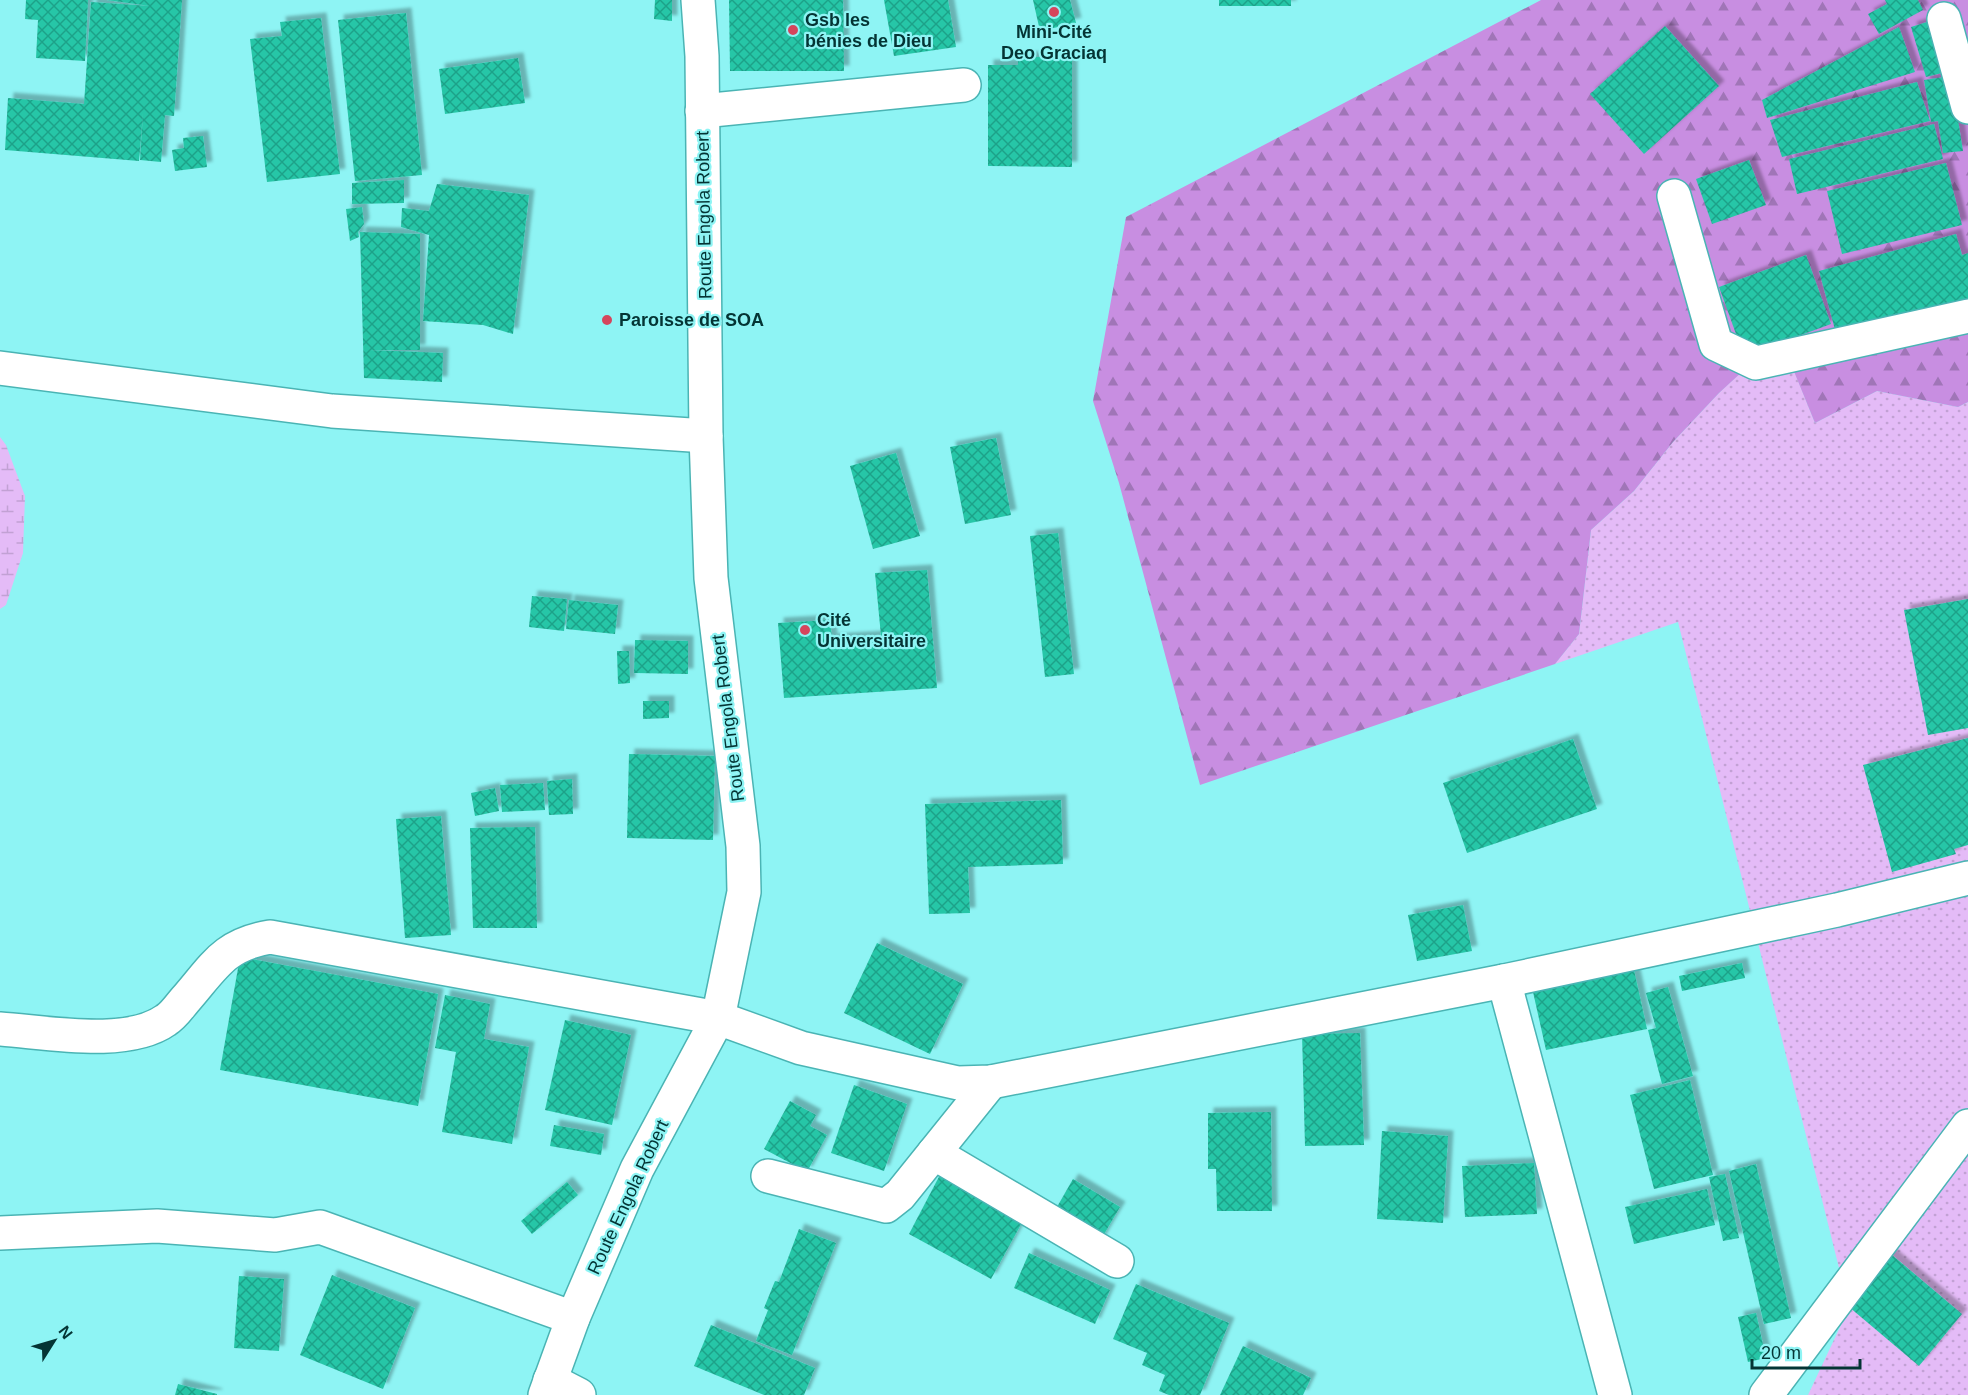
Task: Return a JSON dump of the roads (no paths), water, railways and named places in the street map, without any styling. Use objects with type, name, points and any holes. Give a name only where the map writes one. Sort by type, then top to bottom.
[{"type":"street","name":"Route Engola Robert","points":[[548,1387],[573,1318],[637,1169],[718,1018],[744,892],[743,846],[711,578],[706,436],[702,111],[698,0]]},
{"type":"street","points":[[1944,19],[1968,107]]},
{"type":"street","points":[[702,111],[964,85]]},
{"type":"street","points":[[1674,196],[1716,344],[1756,363],[1968,316]]},
{"type":"street","points":[[0,368],[332,411],[706,436]]},
{"type":"street","points":[[0,1029],[107,1036],[146,1030],[167,1020],[230,950],[252,940],[270,938],[718,1018],[801,1048],[958,1083],[991,1082],[1504,981],[1837,910],[1968,878]]},
{"type":"street","points":[[1504,981],[1615,1395]]},
{"type":"street","points":[[768,1176],[886,1206],[900,1195],[991,1082]]},
{"type":"street","points":[[1766,1395],[1968,1126]]},
{"type":"street","points":[[934,1153],[1118,1261]]},
{"type":"street","points":[[0,1233],[157,1226],[275,1235],[320,1227],[573,1318]]},
{"type":"street","points":[[548,1387],[579,1395]]},
{"type":"place","name":"Mini-Cité Deo Graciaq","points":[[1054,12]]},
{"type":"place","name":"Gsb les bénies de Dieu","points":[[793,30]]},
{"type":"place","name":"Paroisse de SOA","points":[[607,320]]},
{"type":"place","name":"Cité Universitaire","points":[[805,630]]}]
